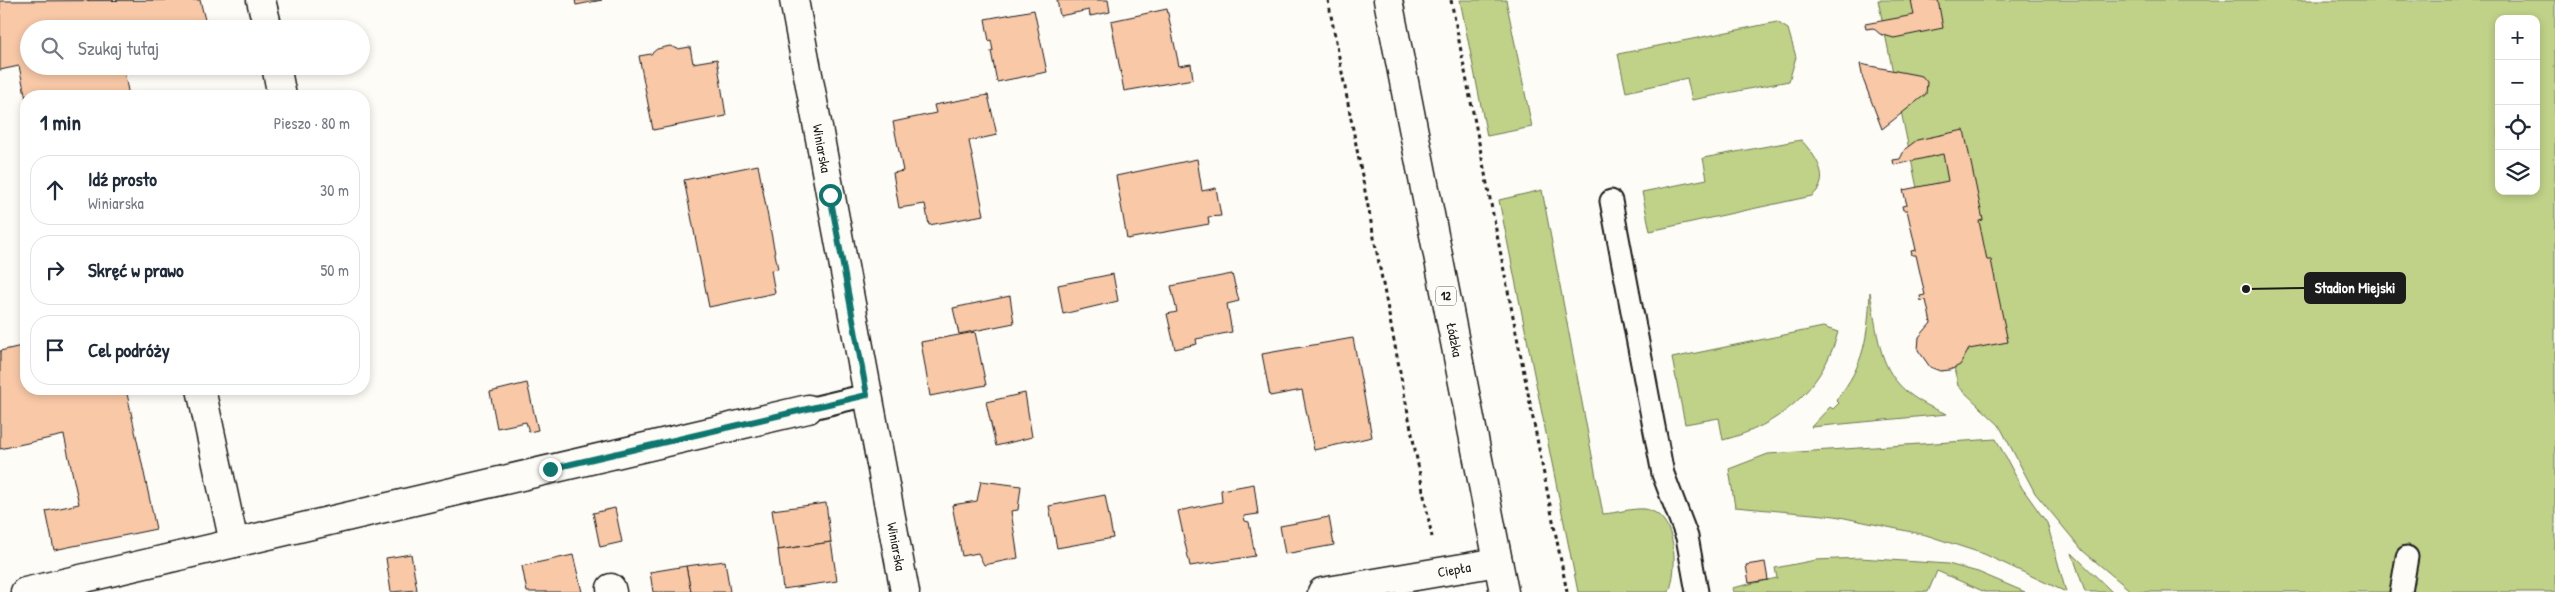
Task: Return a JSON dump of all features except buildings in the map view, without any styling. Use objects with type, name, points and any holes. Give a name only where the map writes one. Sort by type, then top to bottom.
[{"type":"street","points":[[261,0],[266,20]]},
{"type":"street","name":"Winiarska","points":[[794,0],[905,592]]},
{"type":"street","name":"Łódzka","points":[[1388,0],[1504,592]]},
{"type":"street","points":[[278,75],[281,90]]},
{"type":"street","points":[[202,395],[234,543]]},
{"type":"street","points":[[25,592],[808,409]]},
{"type":"street","name":"Ciepła","points":[[1322,592],[1498,562]]},
{"type":"lane","points":[[1611,201],[1663,474],[1687,537],[1697,592]]},
{"type":"lane","points":[[808,409],[867,395]]},
{"type":"lane","points":[[2402,592],[2407,557]]},
{"type":"path","points":[[1328,0],[1438,572]]},
{"type":"path","points":[[1451,0],[1566,592]]},
{"type":"green space","points":[[1460,0],[1506,0],[1532,127],[1487,136]]},
{"type":"green space","points":[[1878,0],[2555,0],[2555,592],[2132,592],[2083,551],[2035,493],[1999,425],[1958,386]]},
{"type":"green space","points":[[1777,22],[1788,29],[1796,57],[1789,81],[1692,100],[1687,78],[1626,92],[1618,54]]},
{"type":"green space","points":[[1801,140],[1812,153],[1820,167],[1821,182],[1812,196],[1650,231],[1642,192],[1707,179],[1703,158]]},
{"type":"green space","points":[[1542,190],[1603,514],[1645,509],[1656,513],[1664,521],[1673,544],[1674,557],[1674,570],[1669,592],[1578,592],[1499,200]]},
{"type":"green space","points":[[1870,292],[1882,352],[1896,381],[1908,393],[1925,404],[1947,414],[1811,427],[1830,407],[1833,409],[1839,403],[1836,400],[1846,387],[1859,362],[1866,336]]},
{"type":"green space","points":[[1823,327],[1838,332],[1822,371],[1810,388],[1780,415],[1743,434],[1723,440],[1719,418],[1685,424],[1672,358]]},
{"type":"green space","points":[[1996,439],[2022,488],[2047,523],[2066,592],[1984,554],[1926,535],[1835,516],[1735,507],[1729,469],[1768,454]]},
{"type":"green space","points":[[2072,553],[2112,592],[2085,592]]},
{"type":"green space","points":[[1860,558],[1948,564],[1978,572],[2025,592],[1985,592],[1937,571],[1928,592],[1733,592],[1732,588],[1777,578],[1775,568],[1816,560]]},
{"type":"place","name":"Stadion Miejski","points":[[2246,289]]},
{"type":"route","points":[[550,469],[867,395],[830,195]]}]
